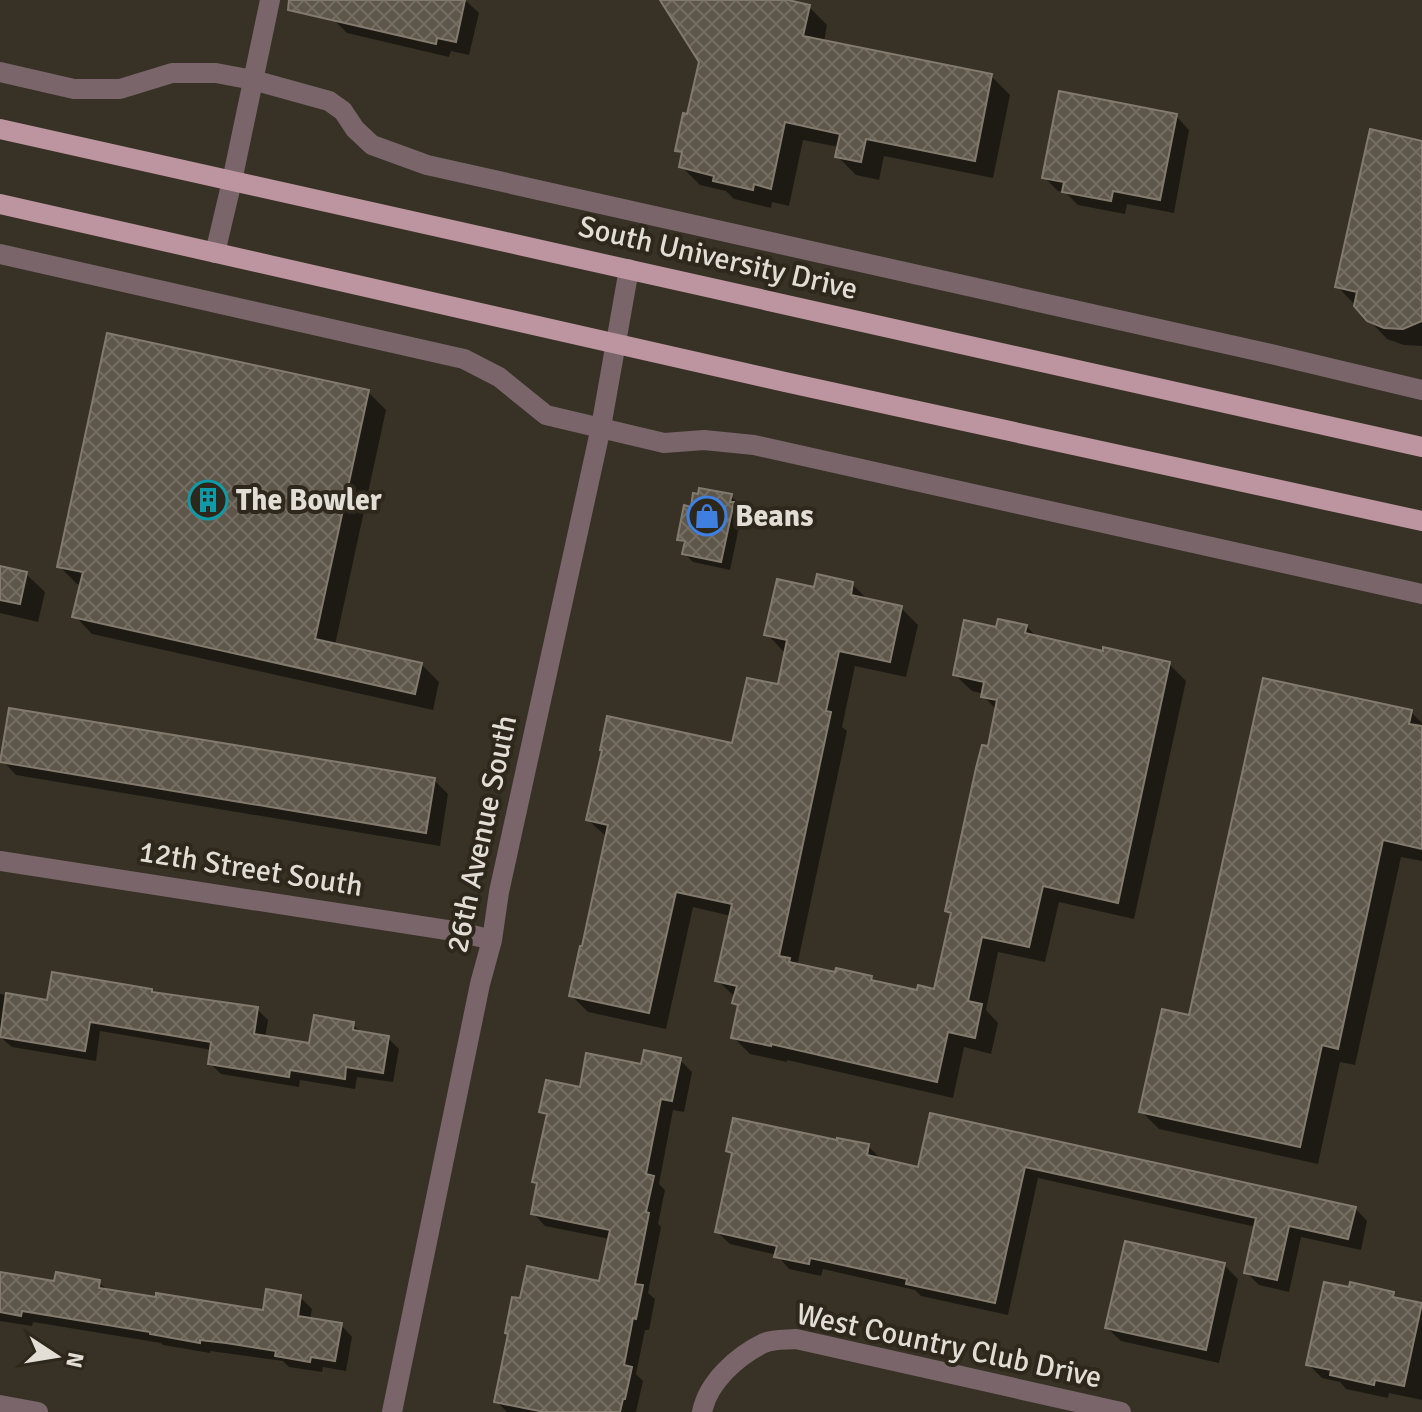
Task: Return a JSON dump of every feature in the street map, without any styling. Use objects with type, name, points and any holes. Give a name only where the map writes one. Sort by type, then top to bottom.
[{"type":"main road","name":"South University Drive","points":[[0,129],[1422,447]]},
{"type":"main road","points":[[0,204],[616,344],[1422,521]]},
{"type":"main road","points":[[1385,512],[1422,504]]},
{"type":"street","points":[[215,253],[270,0]]},
{"type":"street","points":[[0,72],[74,89],[120,89],[172,73],[216,73],[253,80],[329,101],[343,111],[355,129],[372,145],[427,165],[1422,390]]},
{"type":"street","points":[[0,254],[464,359],[499,377],[546,415],[664,443],[704,440],[754,445],[1422,594]]},
{"type":"street","name":"26th Avenue South","points":[[392,1412],[480,984],[492,940],[499,892],[601,427],[629,269]]},
{"type":"street","name":"12th Street South","points":[[0,861],[460,932],[492,940]]},
{"type":"street","name":"West Country Club Drive","points":[[702,1412],[719,1378],[740,1358],[767,1341],[796,1339],[1121,1412]]},
{"type":"street","points":[[0,1405],[38,1412]]},
{"type":"building","points":[[289,0],[465,0],[456,42],[437,38],[436,44],[288,10]]},
{"type":"building","points":[[660,0],[788,0],[810,5],[803,36],[992,74],[975,161],[866,139],[861,162],[835,157],[840,134],[785,122],[771,189],[754,184],[753,190],[713,181],[714,176],[679,167],[682,152],[675,151],[699,62]]},
{"type":"building","points":[[1059,91],[1177,114],[1160,200],[1113,191],[1111,201],[1062,192],[1064,182],[1042,178]]},
{"type":"building","points":[[1370,129],[1422,141],[1422,321],[1403,329],[1384,328],[1367,321],[1354,306],[1357,292],[1335,287]]},
{"type":"building","name":"The Bowler","points":[[107,333],[369,390],[315,639],[422,663],[415,694],[72,617],[83,572],[57,567]]},
{"type":"building","name":"Beans","points":[[699,488],[732,494],[730,502],[734,502],[721,562],[682,554],[685,541],[677,540],[684,505],[691,507],[693,493],[698,494]]},
{"type":"building","points":[[0,566],[27,572],[20,604],[0,600]]},
{"type":"building","points":[[817,574],[853,582],[851,595],[902,606],[890,662],[839,651],[826,711],[831,712],[779,956],[790,958],[789,962],[835,972],[836,968],[872,976],[871,980],[917,990],[918,985],[934,989],[951,913],[945,911],[976,768],[982,745],[988,746],[997,700],[981,697],[984,682],[953,675],[964,620],[996,627],[998,619],[1027,625],[1025,633],[1170,662],[1118,903],[1043,886],[1029,947],[982,937],[968,1001],[982,1004],[975,1038],[948,1032],[937,1082],[771,1044],[731,1038],[738,1005],[732,1003],[737,986],[715,981],[732,904],[676,892],[649,1013],[569,996],[608,825],[586,820],[607,716],[732,743],[747,678],[778,684],[787,640],[764,635],[777,579],[814,587]]},
{"type":"building","points":[[1263,678],[1412,710],[1409,724],[1422,726],[1422,849],[1383,840],[1338,1049],[1322,1045],[1300,1147],[1139,1112],[1162,1009],[1189,1015]]},
{"type":"building","points":[[9,708],[435,778],[426,833],[0,762]]},
{"type":"building","points":[[52,972],[152,989],[152,992],[258,1007],[254,1034],[309,1043],[314,1015],[354,1022],[353,1030],[389,1036],[383,1073],[346,1067],[345,1079],[290,1070],[289,1077],[208,1064],[211,1042],[90,1022],[85,1051],[0,1037],[6,993],[47,1000]]},
{"type":"building","points":[[644,1050],[681,1058],[672,1101],[661,1099],[646,1174],[654,1176],[635,1284],[643,1285],[624,1365],[632,1367],[620,1412],[544,1412],[494,1402],[512,1297],[520,1298],[527,1266],[599,1281],[610,1230],[531,1214],[537,1183],[532,1182],[547,1114],[539,1112],[546,1080],[580,1087],[586,1053],[641,1064]]},
{"type":"building","points":[[930,1113],[1356,1207],[1348,1239],[1289,1226],[1277,1280],[1244,1273],[1256,1218],[1025,1167],[995,1303],[906,1284],[907,1279],[810,1258],[809,1264],[774,1257],[777,1246],[715,1232],[732,1153],[726,1151],[733,1118],[869,1144],[867,1155],[918,1167]]},
{"type":"building","points":[[1125,1241],[1225,1263],[1206,1350],[1105,1328]]},
{"type":"building","points":[[0,1272],[54,1281],[56,1272],[100,1280],[99,1288],[156,1297],[156,1293],[263,1310],[266,1289],[301,1295],[298,1316],[342,1323],[335,1361],[311,1357],[310,1362],[275,1356],[276,1351],[200,1340],[200,1343],[22,1311],[21,1316],[0,1312]]},
{"type":"building","points":[[1324,1282],[1349,1287],[1350,1282],[1394,1292],[1393,1297],[1422,1303],[1404,1386],[1375,1380],[1374,1385],[1330,1375],[1331,1370],[1306,1365]]},
{"type":"place","name":"The Bowler","points":[[208,500]]},
{"type":"place","name":"Beans","points":[[707,516]]}]
